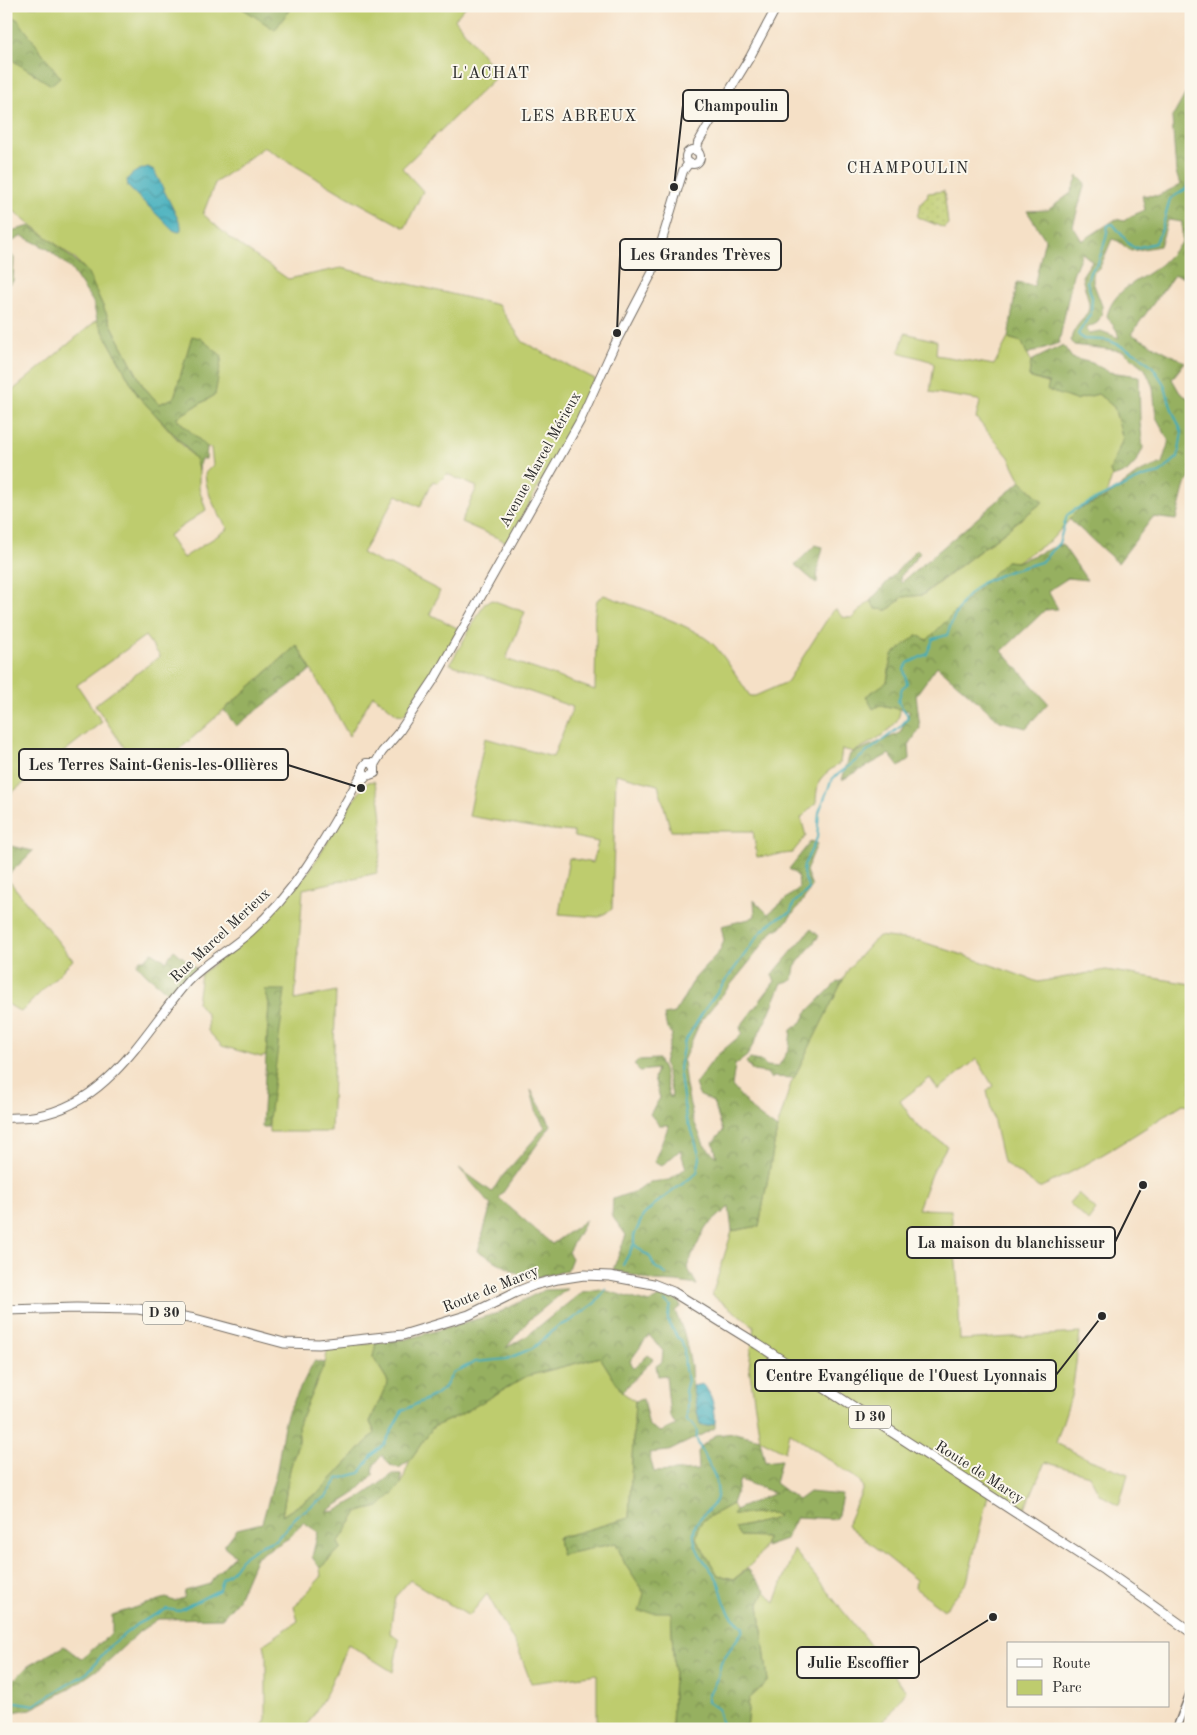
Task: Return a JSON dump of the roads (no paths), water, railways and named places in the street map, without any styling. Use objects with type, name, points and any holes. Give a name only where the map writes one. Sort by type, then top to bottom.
[{"type":"main road","name":"Avenue Marcel Mérieux","points":[[372,764],[399,732],[435,678],[580,421],[614,346],[652,273],[683,171],[689,163],[686,157],[687,153],[690,150],[697,151],[698,143],[750,57],[776,6]]},
{"type":"main road","name":"Rue Marcel Merieux","points":[[6,1118],[37,1116],[76,1102],[98,1088],[116,1071],[190,980],[251,931],[293,887],[325,840],[354,788],[365,774],[364,765],[372,764],[375,773],[365,774]]},
{"type":"main road","name":"Route de Marcy","points":[[6,1310],[138,1309],[195,1319],[284,1343],[319,1344],[412,1333],[469,1314],[534,1285],[558,1279],[584,1275],[637,1280],[669,1290],[757,1344],[1104,1570],[1189,1631]]},
{"type":"street","points":[[1176,1729],[1191,1690]]},
{"type":"street","points":[[1186,1703],[1191,1696]]},
{"type":"water","points":[[148,167],[154,170],[181,225],[181,230],[178,232],[173,230],[128,187],[127,180],[131,175]]},
{"type":"water","points":[[703,1384],[711,1397],[715,1412],[715,1423],[707,1426],[700,1425],[692,1386]]},
{"type":"waterway","points":[[1191,111],[1189,124],[1191,127]]},
{"type":"waterway","points":[[623,1265],[634,1244],[634,1236],[643,1216],[654,1205],[697,1173],[700,1158],[692,1131],[686,1119],[679,1068],[684,1043],[705,1009],[761,932],[776,919],[790,913],[794,903],[809,889],[803,873],[804,865],[817,838],[819,812],[832,779],[900,727],[908,718],[898,702],[902,688],[907,684],[904,669],[908,663],[927,654],[933,639],[947,635],[963,601],[981,583],[1010,571],[1041,562],[1059,543],[1067,515],[1143,477],[1160,473],[1178,457],[1182,432],[1172,410],[1164,384],[1152,366],[1138,354],[1110,341],[1083,339],[1078,334],[1091,313],[1092,297],[1087,282],[1090,272],[1098,263],[1108,225],[1113,224],[1130,245],[1135,248],[1155,243],[1161,232],[1170,199],[1186,189],[1191,179]]},
{"type":"waterway","points":[[634,1244],[649,1255],[655,1267],[666,1274]]},
{"type":"waterway","points":[[6,1704],[17,1702],[34,1705],[87,1673],[111,1645],[137,1624],[167,1609],[178,1611],[219,1590],[222,1579],[233,1570],[241,1559],[258,1547],[277,1539],[296,1516],[326,1497],[338,1479],[360,1473],[371,1457],[385,1443],[402,1411],[435,1395],[445,1387],[453,1373],[475,1362],[507,1359],[533,1348],[558,1326],[569,1322],[595,1303],[606,1289]]},
{"type":"waterway","points":[[665,1302],[671,1306],[668,1321],[677,1337],[681,1340],[684,1349],[685,1370],[688,1380],[685,1391],[687,1420],[697,1430],[697,1440],[714,1475],[718,1489],[717,1497],[712,1507],[696,1524],[694,1531],[695,1544],[718,1581],[729,1613],[743,1627],[742,1632],[721,1662],[718,1677],[708,1696],[708,1702],[718,1709],[723,1729]]},
{"type":"place","name":"Champoulin","points":[[674,187]]},
{"type":"place","name":"Les Grandes Trèves","points":[[617,333]]},
{"type":"place","name":"Les Terres Saint-Genis-les-Ollières","points":[[361,788]]},
{"type":"place","name":"La maison du blanchisseur","points":[[1143,1185]]},
{"type":"place","name":"Centre Evangélique de l'Ouest Lyonnais","points":[[1102,1316]]},
{"type":"place","name":"Julie Escoffier","points":[[993,1617]]},
{"type":"district","name":"L'ACHAT","points":[[491,74]]},
{"type":"district","name":"LES ABREUX","points":[[579,117]]},
{"type":"district","name":"CHAMPOULIN","points":[[908,169]]}]
